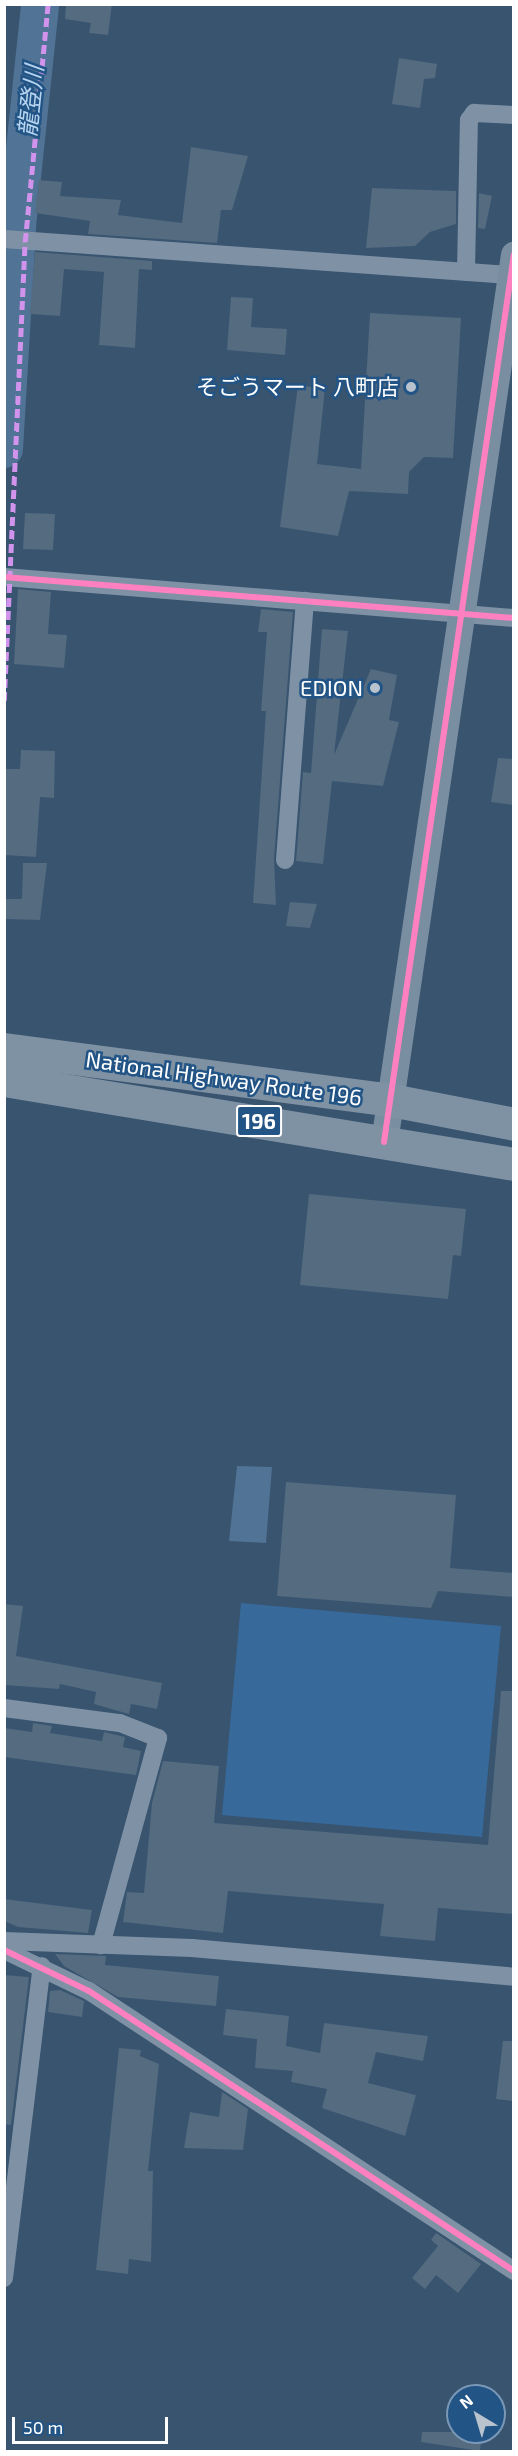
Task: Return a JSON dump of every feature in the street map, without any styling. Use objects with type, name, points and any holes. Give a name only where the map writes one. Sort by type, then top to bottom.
[{"type":"highway","name":"National Highway Route 196","points":[[4,1049],[391,1100],[513,1124]]},
{"type":"highway","name":"National Highway Route 196","points":[[4,1080],[513,1164]]},
{"type":"street","points":[[466,272],[469,120],[474,113],[513,115]]},
{"type":"street","points":[[4,239],[466,272],[512,265],[384,1142]]},
{"type":"street","points":[[4,577],[513,618]]},
{"type":"street","points":[[285,860],[305,601]]},
{"type":"street","points":[[4,1708],[120,1723],[158,1738],[100,1945]]},
{"type":"street","points":[[4,1941],[100,1945],[513,1977]]},
{"type":"street","points":[[4,1950],[42,1966],[89,1991],[513,2271]]},
{"type":"street","points":[[4,2277],[42,1966]]},
{"type":"shaded area","points":[[237,1466],[272,1467],[266,1543],[229,1541]]},
{"type":"shaded area","points":[[241,1603],[501,1626],[482,1837],[222,1815]]},
{"type":"building","points":[[66,4],[112,4],[108,35],[89,33],[91,23],[65,19]]},
{"type":"building","points":[[399,58],[437,64],[435,78],[424,79],[420,108],[392,104]]},
{"type":"building","points":[[191,147],[248,156],[232,210],[221,210],[217,243],[88,234],[90,221],[35,213],[39,180],[62,182],[60,196],[121,200],[118,215],[182,223]]},
{"type":"building","points":[[372,188],[456,191],[456,224],[430,232],[415,246],[366,248]]},
{"type":"building","points":[[479,193],[492,196],[485,229],[478,228]]},
{"type":"building","points":[[35,252],[152,261],[152,270],[139,269],[135,348],[99,345],[104,272],[64,269],[60,316],[30,314]]},
{"type":"building","points":[[231,297],[253,298],[251,327],[287,329],[285,355],[227,350]]},
{"type":"building","name":"そごうマート 八町店","points":[[370,313],[461,318],[453,458],[424,457],[409,472],[408,494],[349,491],[338,536],[280,527],[298,385],[325,389],[317,464],[361,469]]},
{"type":"building","points":[[25,513],[55,514],[53,550],[23,549]]},
{"type":"building","points":[[18,589],[51,592],[48,634],[67,635],[64,668],[14,664]]},
{"type":"building","points":[[261,609],[293,612],[274,859],[276,905],[253,903],[266,711],[261,711],[267,632],[258,632]]},
{"type":"building","points":[[322,629],[348,631],[334,755],[371,669],[397,675],[389,720],[399,722],[383,786],[332,781],[323,864],[296,861],[303,772],[311,773]]},
{"type":"building","points":[[21,750],[55,751],[54,798],[40,797],[36,857],[4,855],[4,769],[20,769]]},
{"type":"building","points":[[498,758],[513,759],[513,805],[491,802]]},
{"type":"building","points":[[23,863],[47,863],[40,920],[5,919],[6,899],[22,899]]},
{"type":"building","points":[[290,902],[317,904],[310,928],[286,926]]},
{"type":"building","points":[[309,1194],[466,1209],[461,1256],[453,1255],[448,1299],[300,1285]]},
{"type":"building","points":[[286,1482],[456,1495],[450,1568],[513,1573],[513,1597],[438,1591],[431,1608],[277,1596]]},
{"type":"building","points":[[4,1604],[23,1606],[16,1656],[162,1683],[157,1709],[131,1704],[129,1714],[94,1704],[96,1692],[60,1684],[59,1689],[4,1685]]},
{"type":"building","points":[[501,1691],[513,1691],[513,1914],[438,1908],[435,1941],[380,1936],[384,1904],[228,1891],[223,1933],[123,1922],[127,1892],[144,1893],[152,1803],[163,1761],[219,1766],[214,1823],[488,1845]]},
{"type":"building","points":[[33,1723],[52,1726],[50,1733],[102,1741],[104,1732],[125,1737],[123,1747],[141,1751],[136,1775],[4,1757],[4,1728],[32,1732]]},
{"type":"building","points":[[4,1899],[92,1910],[88,1933],[18,1927],[4,1921]]},
{"type":"building","points":[[55,1954],[106,1956],[105,1965],[219,1976],[216,2006],[118,1997],[64,1966]]},
{"type":"building","points":[[4,1975],[29,1977],[11,2125],[4,2124]]},
{"type":"building","points":[[60,1990],[84,2001],[82,2017],[48,2012],[50,1991]]},
{"type":"building","points":[[226,2009],[289,2016],[286,2046],[320,2053],[324,2023],[428,2036],[423,2061],[376,2052],[368,2083],[416,2095],[405,2136],[322,2108],[327,2089],[291,2082],[293,2071],[255,2068],[257,2039],[223,2035]]},
{"type":"building","points":[[503,2041],[513,2041],[513,2101],[496,2099]]},
{"type":"building","points":[[119,2048],[141,2050],[140,2056],[159,2064],[148,2171],[153,2171],[151,2262],[129,2259],[128,2274],[96,2270]]},
{"type":"building","points":[[222,2092],[248,2109],[243,2150],[184,2148],[190,2112],[219,2117]]},
{"type":"building","points":[[436,2233],[481,2264],[458,2293],[436,2275],[425,2289],[412,2278],[438,2246],[431,2240]]},
{"type":"building","points":[[422,2432],[446,2432],[446,2444],[481,2444],[480,2451],[421,2442]]},
{"type":"waterway","name":"龍登川","points":[[4,449],[18,215],[40,4]]},
{"type":"marked path","points":[[4,701],[25,242],[48,4]]},
{"type":"cycle path","points":[[384,1142],[514,254]]},
{"type":"cycle path","points":[[4,577],[514,618]]},
{"type":"cycle path","points":[[4,1950],[89,1991],[514,2271]]},
{"type":"place","name":"そごうマート 八町店","points":[[411,387]]},
{"type":"place","name":"EDION","points":[[375,688]]}]
